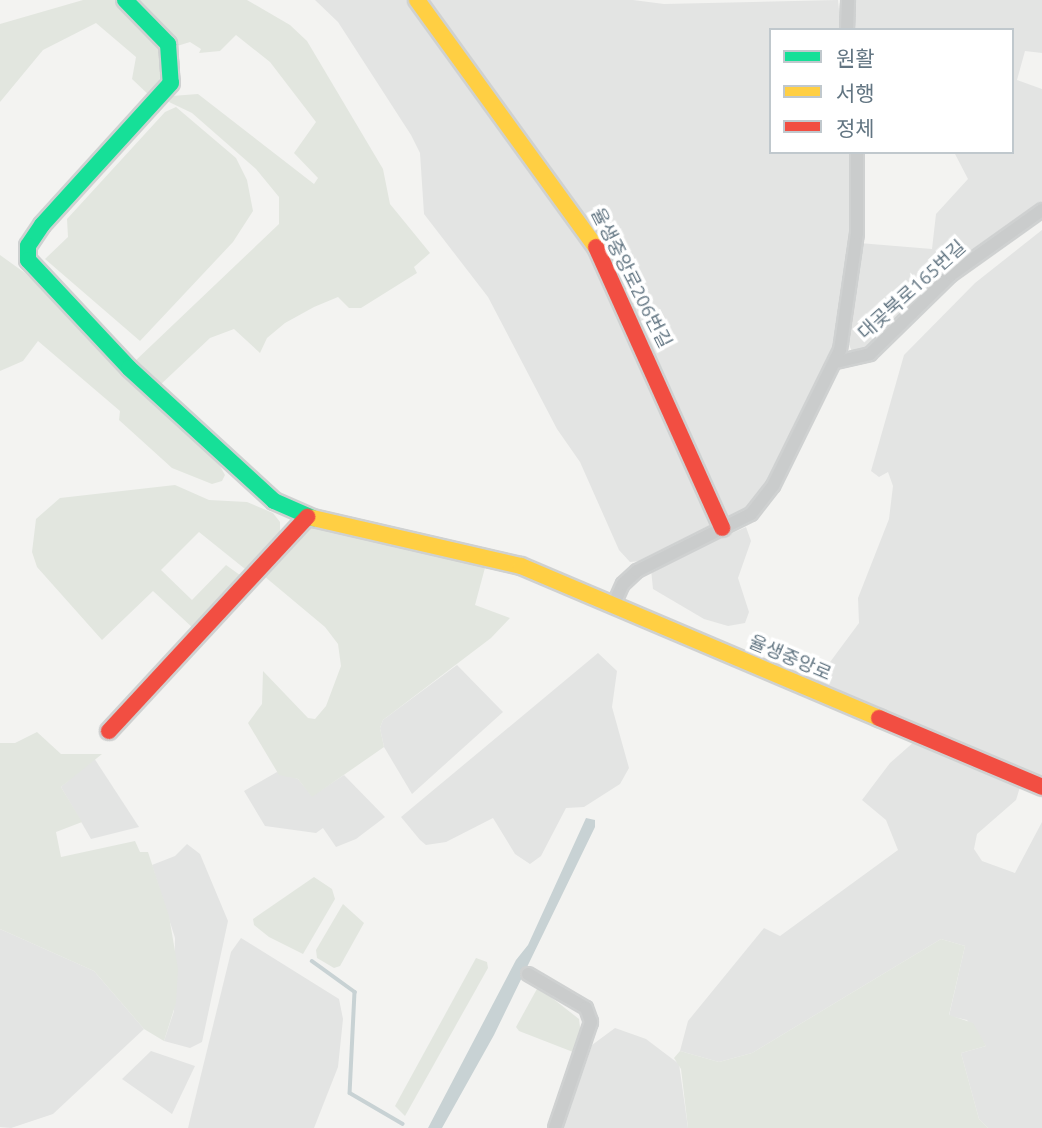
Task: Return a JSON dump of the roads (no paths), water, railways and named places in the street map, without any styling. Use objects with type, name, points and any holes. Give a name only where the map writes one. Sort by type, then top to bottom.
[{"type":"street","name":"율생중앙로","points":[[125,0],[168,44],[171,83],[42,225],[27,246],[28,260],[139,377],[274,501],[307,517],[521,566],[1042,787]]},
{"type":"street","name":"율생중앙로206번길","points":[[417,0],[591,237],[722,528]]},
{"type":"street","points":[[847,28],[848,0]]},
{"type":"street","points":[[612,606],[637,571],[751,514],[766,498],[836,362],[857,233],[857,154]]},
{"type":"street","name":"대곶북로165번길","points":[[836,362],[870,355],[951,275],[1042,210]]},
{"type":"street","points":[[109,731],[307,517]]},
{"type":"street","points":[[528,974],[586,1008],[591,1022],[555,1128]]},
{"type":"waterway","points":[[312,961],[355,992],[350,1093],[403,1124]]}]
